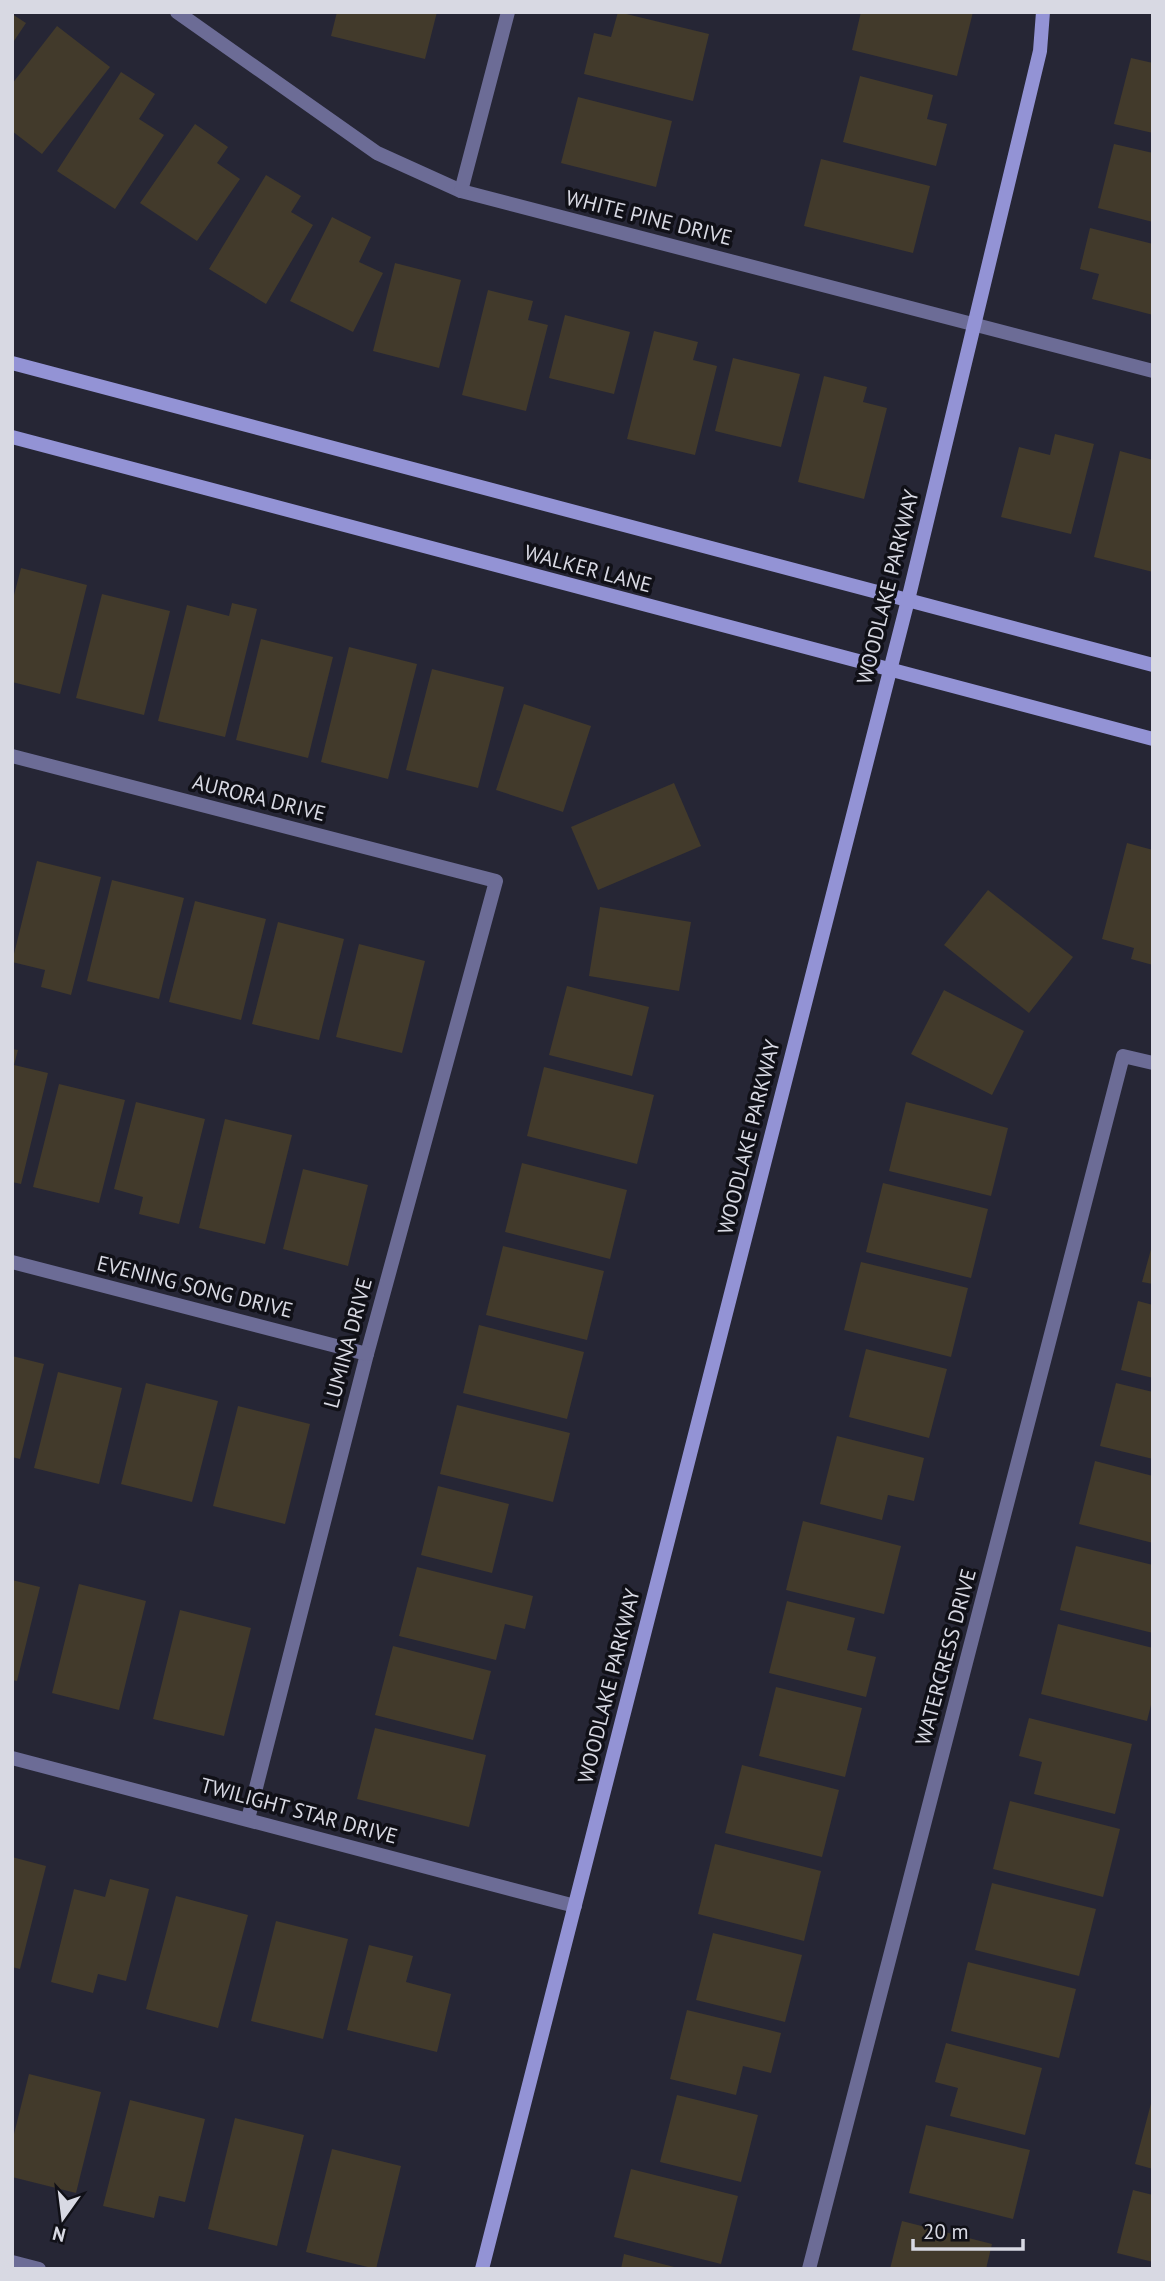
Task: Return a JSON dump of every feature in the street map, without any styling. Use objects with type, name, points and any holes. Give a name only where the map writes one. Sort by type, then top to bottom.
[{"type":"street","name":"WHITE PINE DRIVE","points":[[177,12],[377,153],[461,191],[973,322],[1153,371]]},
{"type":"street","points":[[461,191],[508,12]]},
{"type":"street","name":"WOODLAKE PARKWAY","points":[[482,2269],[908,600],[1040,51],[1043,12]]},
{"type":"street","points":[[12,363],[1153,665]]},
{"type":"street","name":"WALKER LANE","points":[[12,438],[1153,739]]},
{"type":"street","name":"AURORA DRIVE","points":[[12,757],[496,881]]},
{"type":"street","name":"LUMINA DRIVE","points":[[248,1819],[367,1353],[496,881]]},
{"type":"street","name":"WATERCRESS DRIVE","points":[[809,2269],[1123,1056],[1153,1063]]},
{"type":"street","name":"EVENING SONG DRIVE","points":[[12,1262],[367,1353]]},
{"type":"street","name":"TWILIGHT STAR DRIVE","points":[[12,1758],[575,1906]]},
{"type":"street","points":[[12,2262],[40,2269]]},
{"type":"building","points":[[337,12],[437,12],[425,59],[331,36]]},
{"type":"building","points":[[618,12],[709,34],[693,101],[584,74],[594,33],[611,37]]},
{"type":"building","points":[[861,12],[973,12],[957,76],[852,50]]},
{"type":"building","points":[[12,14],[26,23],[12,44]]},
{"type":"building","points":[[57,26],[110,67],[42,154],[12,131],[12,84]]},
{"type":"building","points":[[1131,58],[1153,63],[1153,133],[1114,124]]},
{"type":"building","points":[[121,72],[155,94],[139,119],[164,135],[115,209],[57,171]]},
{"type":"building","points":[[860,76],[933,95],[927,119],[947,124],[936,166],[843,142]]},
{"type":"building","points":[[578,97],[672,121],[656,187],[561,163]]},
{"type":"building","points":[[195,124],[228,147],[217,163],[240,179],[197,241],[140,203]]},
{"type":"building","points":[[1114,144],[1153,153],[1153,222],[1098,208]]},
{"type":"building","points":[[821,159],[930,186],[913,253],[804,226]]},
{"type":"building","points":[[266,175],[301,196],[291,212],[313,225],[266,304],[209,269]]},
{"type":"building","points":[[332,217],[371,237],[359,262],[383,273],[353,332],[290,301]]},
{"type":"building","points":[[1090,228],[1153,244],[1153,315],[1092,299],[1099,274],[1080,269]]},
{"type":"building","points":[[395,263],[461,280],[439,368],[373,351]]},
{"type":"building","points":[[488,290],[533,301],[528,320],[548,325],[526,411],[462,395]]},
{"type":"building","points":[[565,315],[630,332],[614,394],[549,378]]},
{"type":"building","points":[[654,331],[698,342],[693,360],[717,366],[695,455],[627,439]]},
{"type":"building","points":[[733,358],[800,374],[781,447],[715,431]]},
{"type":"building","points":[[824,376],[867,387],[863,402],[887,408],[864,499],[798,482]]},
{"type":"building","points":[[1055,434],[1094,444],[1071,534],[1001,517],[1019,447],[1050,455]]},
{"type":"building","points":[[1120,451],[1153,460],[1153,572],[1094,557]]},
{"type":"building","points":[[21,568],[87,585],[60,694],[12,682],[12,603]]},
{"type":"building","points":[[102,594],[170,611],[144,715],[76,698]]},
{"type":"building","points":[[232,603],[257,609],[225,737],[158,721],[187,605],[229,616]]},
{"type":"building","points":[[261,639],[333,657],[308,758],[236,740]]},
{"type":"building","points":[[349,647],[417,664],[388,779],[321,762]]},
{"type":"building","points":[[432,669],[504,687],[478,788],[406,770]]},
{"type":"building","points":[[524,704],[591,726],[563,812],[496,790]]},
{"type":"building","points":[[674,783],[701,846],[598,890],[571,827]]},
{"type":"building","points":[[1127,843],[1153,850],[1153,965],[1131,959],[1134,948],[1102,939]]},
{"type":"building","points":[[37,861],[101,877],[71,995],[41,987],[45,970],[12,962]]},
{"type":"building","points":[[112,880],[184,898],[159,999],[87,981]]},
{"type":"building","points":[[988,890],[1073,957],[1029,1013],[944,945]]},
{"type":"building","points":[[195,901],[266,919],[241,1020],[169,1002]]},
{"type":"building","points":[[600,907],[691,922],[679,991],[589,976]]},
{"type":"building","points":[[278,922],[344,939],[319,1040],[252,1024]]},
{"type":"building","points":[[359,944],[425,961],[402,1053],[336,1037]]},
{"type":"building","points":[[567,986],[649,1007],[632,1076],[549,1055]]},
{"type":"building","points":[[944,990],[1024,1031],[992,1095],[911,1054]]},
{"type":"building","points":[[12,1049],[18,1050],[14,1065],[48,1073],[21,1184],[12,1182]]},
{"type":"building","points":[[544,1067],[654,1095],[637,1164],[527,1136]]},
{"type":"building","points":[[59,1084],[125,1100],[99,1203],[33,1187]]},
{"type":"building","points":[[136,1102],[205,1119],[179,1224],[139,1214],[143,1197],[114,1189]]},
{"type":"building","points":[[906,1102],[1008,1128],[991,1196],[889,1171]]},
{"type":"building","points":[[225,1119],[292,1135],[265,1244],[199,1228]]},
{"type":"building","points":[[522,1163],[627,1190],[610,1259],[505,1232]]},
{"type":"building","points":[[303,1169],[368,1185],[348,1266],[283,1249]]},
{"type":"building","points":[[883,1183],[988,1209],[971,1278],[866,1252]]},
{"type":"building","points":[[1153,1242],[1153,1284],[1142,1282]]},
{"type":"building","points":[[503,1246],[604,1271],[587,1340],[486,1315]]},
{"type":"building","points":[[861,1262],[968,1288],[951,1357],[844,1330]]},
{"type":"building","points":[[1138,1301],[1153,1305],[1153,1378],[1121,1370]]},
{"type":"building","points":[[479,1325],[584,1352],[567,1419],[463,1393]]},
{"type":"building","points":[[866,1349],[947,1369],[929,1438],[849,1417]]},
{"type":"building","points":[[12,1356],[44,1364],[20,1459],[12,1457]]},
{"type":"building","points":[[58,1372],[122,1388],[99,1484],[34,1468]]},
{"type":"building","points":[[146,1383],[218,1401],[192,1502],[121,1484]]},
{"type":"building","points":[[1116,1383],[1153,1392],[1153,1459],[1100,1446]]},
{"type":"building","points":[[457,1405],[570,1433],[553,1502],[440,1474]]},
{"type":"building","points":[[238,1406],[310,1424],[285,1524],[213,1506]]},
{"type":"building","points":[[837,1436],[924,1458],[914,1501],[888,1495],[882,1520],[820,1504]]},
{"type":"building","points":[[1095,1461],[1153,1476],[1153,1543],[1079,1524]]},
{"type":"building","points":[[438,1486],[509,1504],[492,1573],[421,1555]]},
{"type":"building","points":[[803,1521],[901,1546],[884,1614],[786,1590]]},
{"type":"building","points":[[1076,1546],[1153,1565],[1153,1633],[1060,1610]]},
{"type":"building","points":[[417,1567],[533,1596],[525,1629],[505,1624],[496,1660],[399,1636]]},
{"type":"building","points":[[12,1580],[40,1587],[17,1681],[12,1680]]},
{"type":"building","points":[[79,1584],[146,1601],[119,1710],[52,1693]]},
{"type":"building","points":[[787,1601],[855,1618],[847,1650],[876,1657],[866,1697],[769,1673]]},
{"type":"building","points":[[180,1610],[251,1628],[224,1736],[153,1719]]},
{"type":"building","points":[[1058,1624],[1153,1648],[1153,1697],[1147,1721],[1041,1694]]},
{"type":"building","points":[[393,1646],[491,1671],[473,1740],[375,1715]]},
{"type":"building","points":[[776,1687],[862,1708],[845,1777],[759,1756]]},
{"type":"building","points":[[1029,1718],[1132,1744],[1115,1814],[1034,1794],[1042,1762],[1019,1756]]},
{"type":"building","points":[[375,1728],[486,1755],[469,1827],[357,1799]]},
{"type":"building","points":[[742,1765],[839,1790],[822,1857],[725,1833]]},
{"type":"building","points":[[1010,1801],[1120,1829],[1103,1897],[993,1869]]},
{"type":"building","points":[[715,1844],[821,1871],[804,1941],[698,1914]]},
{"type":"building","points":[[12,1857],[46,1866],[20,1969],[12,1967]]},
{"type":"building","points":[[110,1879],[149,1889],[126,1981],[98,1974],[93,1993],[51,1982],[74,1889],[105,1897]]},
{"type":"building","points":[[992,1883],[1096,1909],[1079,1976],[975,1950]]},
{"type":"building","points":[[176,1896],[248,1915],[218,2028],[146,2009]]},
{"type":"building","points":[[276,1921],[348,1939],[323,2039],[251,2021]]},
{"type":"building","points":[[713,1933],[802,1955],[785,2022],[696,2000]]},
{"type":"building","points":[[369,1945],[413,1956],[406,1982],[451,1994],[437,2052],[347,2030]]},
{"type":"building","points":[[968,1962],[1076,1989],[1059,2058],[951,2031]]},
{"type":"building","points":[[687,2010],[781,2033],[771,2073],[743,2066],[736,2095],[670,2079]]},
{"type":"building","points":[[946,2043],[1042,2068],[1025,2135],[950,2116],[958,2088],[935,2082]]},
{"type":"building","points":[[29,2074],[101,2092],[76,2193],[12,2177],[12,2142]]},
{"type":"building","points":[[677,2095],[758,2115],[741,2182],[660,2162]]},
{"type":"building","points":[[1153,2096],[1153,2169],[1135,2164]]},
{"type":"building","points":[[130,2100],[205,2119],[185,2202],[159,2196],[154,2218],[103,2206]]},
{"type":"building","points":[[235,2118],[304,2135],[277,2246],[208,2229]]},
{"type":"building","points":[[926,2125],[1030,2150],[1013,2219],[909,2193]]},
{"type":"building","points":[[332,2149],[401,2166],[376,2269],[306,2252]]},
{"type":"building","points":[[631,2169],[738,2196],[721,2264],[614,2237]]},
{"type":"building","points":[[1133,2190],[1153,2195],[1153,2262],[1117,2253]]},
{"type":"building","points":[[902,2221],[992,2244],[986,2269],[890,2269]]},
{"type":"building","points":[[624,2254],[678,2268],[678,2269],[621,2269]]}]
